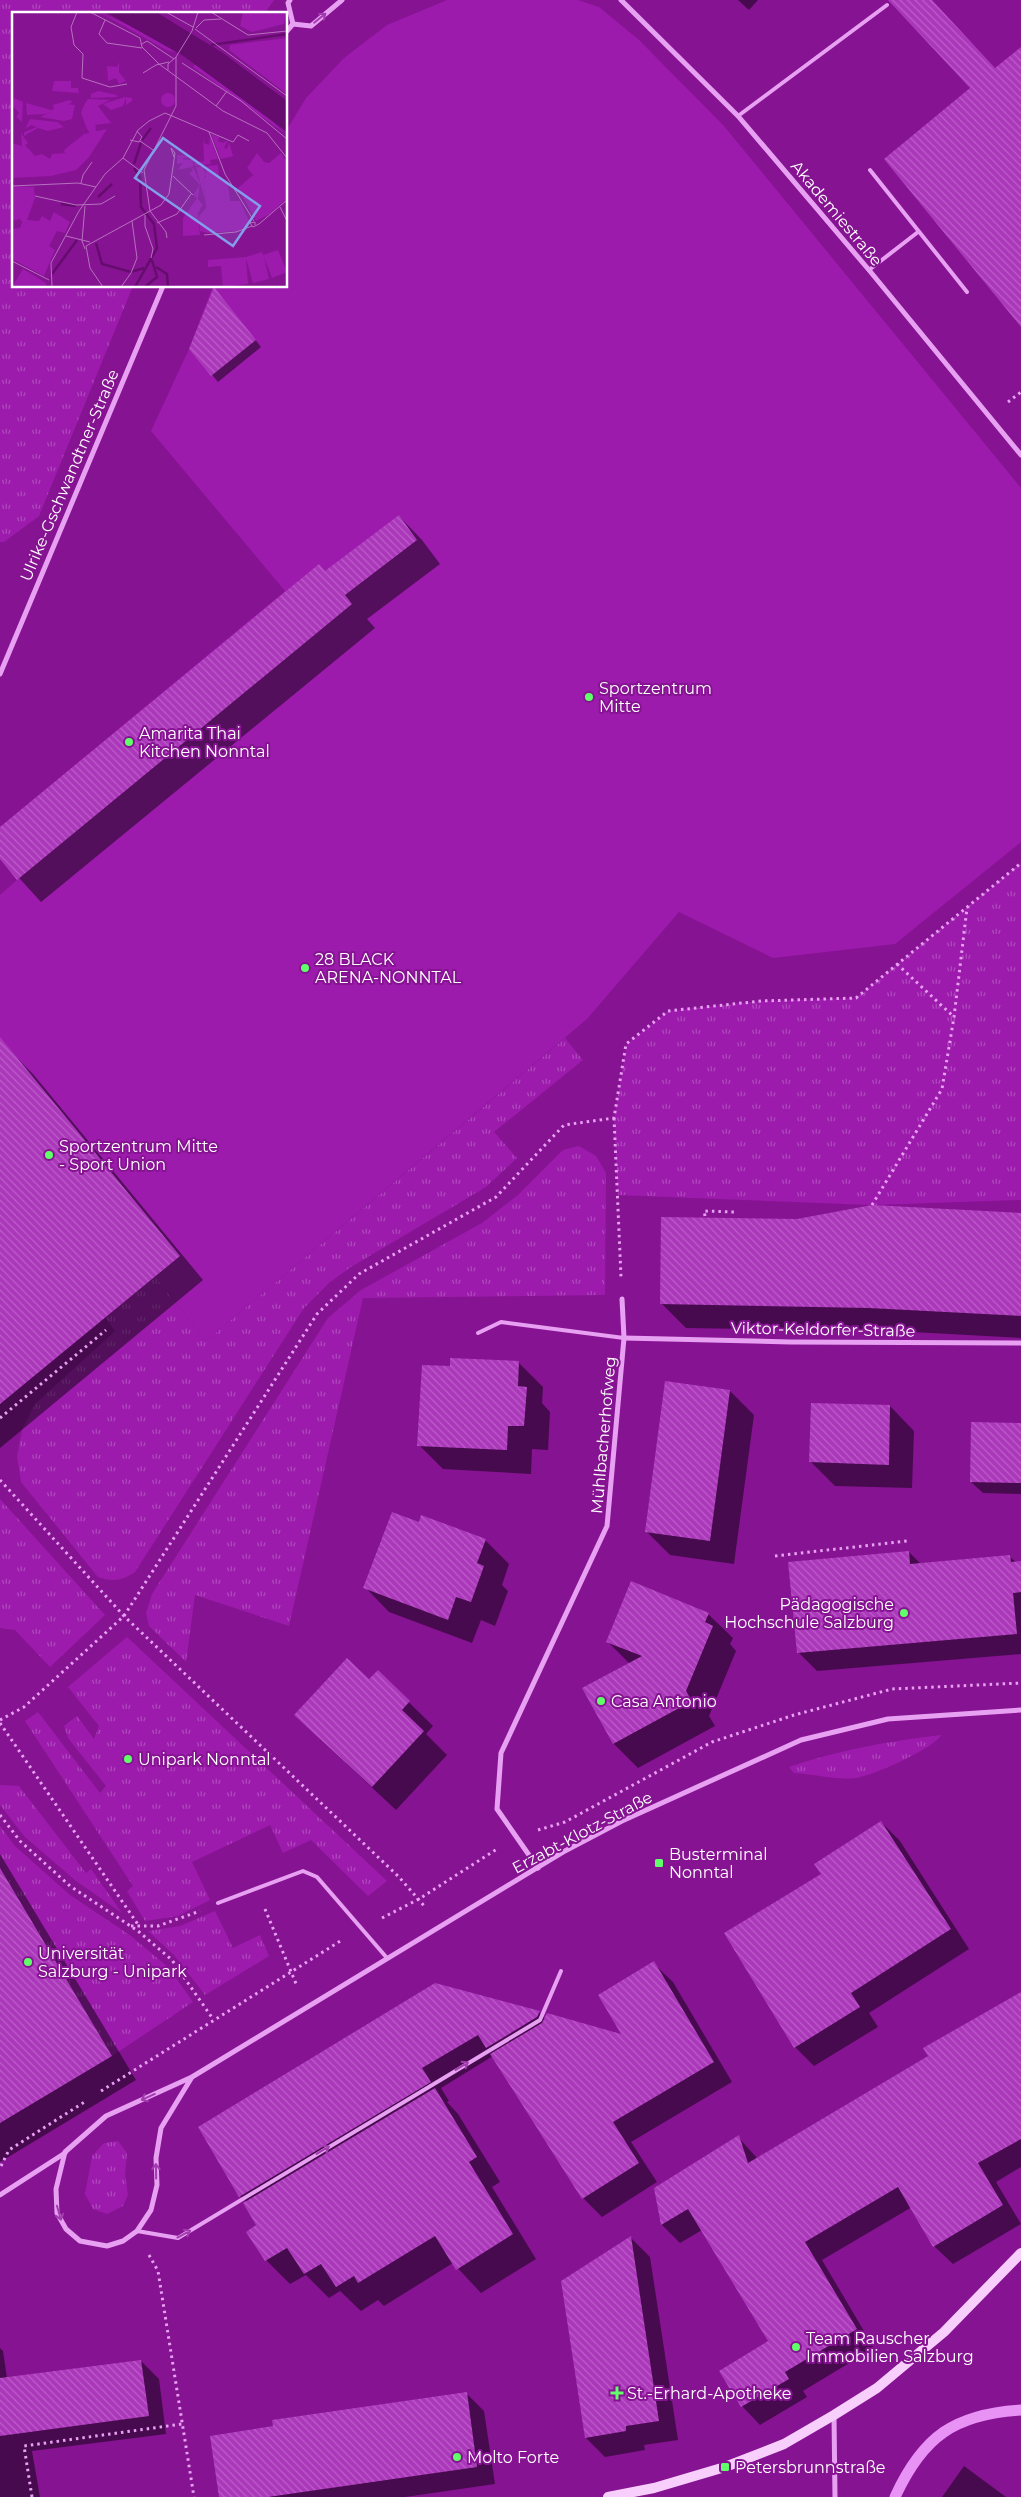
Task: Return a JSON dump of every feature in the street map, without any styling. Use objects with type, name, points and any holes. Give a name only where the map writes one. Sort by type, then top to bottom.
[{"type":"main road","points":[[608,2497],[654,2488],[725,2467],[784,2444],[834,2415],[877,2388],[944,2332],[1021,2253]]},
{"type":"street","points":[[290,0],[288,3],[293,24]]},
{"type":"street","points":[[293,24],[311,26],[342,0]]},
{"type":"street","name":"Akademiestraße","points":[[621,0],[738,116],[869,270],[1021,455]]},
{"type":"street","points":[[288,30],[293,24]]},
{"type":"street","name":"Ulrike-Gschwandtner-Straße","points":[[0,674],[162,288]]},
{"type":"street","name":"Mühlbacherhofweg","points":[[538,1868],[497,1808],[502,1753],[607,1526],[624,1338],[622,1299]]},
{"type":"street","name":"Viktor-Keldorfer-Straße","points":[[624,1338],[800,1342],[1021,1343]]},
{"type":"street","name":"Erzabt-Klotz-Straße","points":[[0,2195],[65,2152],[106,2116],[192,2077],[442,1925],[622,1821],[801,1740],[888,1719],[1021,1710]]},
{"type":"street","name":"Erzabt-Klotz-Straße","points":[[65,2152],[56,2189],[57,2213],[66,2229],[80,2241],[107,2246],[123,2241],[137,2231],[151,2210],[157,2186],[156,2158],[161,2128],[192,2077]]},
{"type":"street","points":[[834,2415],[835,2497]]},
{"type":"lane","points":[[738,116],[886,5]]},
{"type":"lane","points":[[870,170],[967,292]]},
{"type":"lane","points":[[869,270],[918,232]]},
{"type":"lane","points":[[478,1333],[501,1322],[624,1338]]},
{"type":"lane","points":[[218,1903],[303,1870],[317,1878],[387,1958]]},
{"type":"lane","points":[[137,2231],[178,2238],[540,2020],[561,1972]]},
{"type":"path","points":[[1002,407],[1021,392]]},
{"type":"path","points":[[622,1299],[614,1118],[626,1044],[668,1011],[761,1001],[856,998],[1021,863]]},
{"type":"path","points":[[872,1205],[942,1089],[954,1017],[967,908]]},
{"type":"path","points":[[897,964],[954,1017]]},
{"type":"path","points":[[139,1926],[0,1722],[24,1707],[124,1616],[317,1314],[358,1274],[496,1196],[564,1125],[614,1118]]},
{"type":"path","points":[[705,1216],[704,1211],[734,1212]]},
{"type":"path","points":[[0,1418],[106,1330]]},
{"type":"path","points":[[0,1480],[124,1616],[399,1878],[442,1925]]},
{"type":"path","points":[[775,1556],[907,1541]]},
{"type":"path","points":[[0,1815],[20,1841],[70,1886],[130,1926],[172,1960],[213,2019]]},
{"type":"path","points":[[256,1888],[306,2008]]},
{"type":"path","points":[[130,1926],[158,1926],[184,1918],[218,1903]]},
{"type":"path","points":[[137,2231],[158,2270],[194,2497]]},
{"type":"path","points":[[32,2497],[24,2446],[182,2424]]},
{"type":"green space","points":[[0,0],[274,0],[265,12],[12,12],[12,288],[132,288],[39,516],[4,542],[0,542]]},
{"type":"green space","name":"Sportzentrum Mitte","points":[[447,0],[578,0],[599,7],[639,40],[724,126],[1021,488],[1021,842],[895,944],[773,958],[679,912],[587,1019],[206,1341],[155,1276],[0,1404],[0,895],[17,880],[0,859],[0,827],[285,591],[151,431],[189,349],[212,288],[288,288],[288,128],[306,98],[344,58],[387,25]]},
{"type":"green space","points":[[1021,863],[1021,1200],[872,1205],[618,1195],[614,1118],[627,1044],[668,1011],[761,1001],[856,998]]},
{"type":"green space","points":[[565,1038],[583,1060],[494,1132],[517,1158],[486,1187],[351,1267],[330,1282],[304,1308],[135,1572],[117,1580],[98,1577],[21,1482],[17,1456],[22,1430],[35,1404],[115,1331],[105,1317],[155,1276],[206,1341]]},
{"type":"green space","points":[[579,1146],[596,1156],[606,1173],[605,1295],[363,1298],[289,1626],[195,1595],[186,1662],[149,1626],[146,1613],[152,1594],[328,1318],[361,1290],[482,1223],[518,1195],[563,1150]]},
{"type":"green space","points":[[0,1499],[105,1615],[50,1667],[15,1630],[0,1628]]},
{"type":"green space","points":[[127,1637],[387,1881],[368,1896],[311,1840],[283,1853],[270,1825],[192,1862],[210,1900],[178,1916],[145,1921],[127,1891],[133,1886],[25,1721],[38,1712],[100,1793],[106,1786],[68,1738],[64,1726],[77,1716],[94,1739],[99,1726],[68,1687]]},
{"type":"green space","points":[[941,1735],[916,1754],[856,1778],[794,1773],[789,1767],[864,1747]]},
{"type":"green space","points":[[0,1785],[19,1786],[86,1873],[91,1869],[122,1913],[76,1881],[25,1837],[0,1805]]},
{"type":"green space","points":[[0,1826],[15,1846],[70,1895],[131,1936],[168,1967],[193,2002],[112,2056],[0,1868]]},
{"type":"green space","points":[[215,1911],[233,1948],[260,1935],[269,1956],[205,1995],[174,1955],[148,1931],[180,1926]]},
{"type":"green space","points":[[118,2141],[127,2153],[125,2174],[128,2195],[123,2206],[107,2214],[93,2209],[85,2194],[92,2156],[104,2143]]},
{"type":"building","points":[[888,0],[932,0],[995,68],[1021,47],[1021,327],[884,159],[970,88]]},
{"type":"building","points":[[214,288],[256,340],[211,376],[189,349]]},
{"type":"building","points":[[399,515],[417,540],[345,595],[352,604],[17,880],[0,859],[0,827],[319,564],[325,571]]},
{"type":"building","name":"Sportzentrum Mitte - Sport Union","points":[[0,1037],[180,1256],[0,1404]]},
{"type":"building","points":[[872,1205],[1021,1213],[1021,1316],[869,1308],[660,1304],[661,1217],[797,1219]]},
{"type":"building","points":[[450,1358],[519,1361],[518,1386],[527,1387],[524,1426],[508,1426],[507,1450],[417,1446],[422,1365],[450,1366]]},
{"type":"building","points":[[665,1381],[730,1390],[710,1541],[645,1532]]},
{"type":"building","points":[[811,1403],[890,1405],[889,1465],[809,1462]]},
{"type":"building","points":[[971,1422],[1021,1423],[1021,1483],[970,1482]]},
{"type":"building","points":[[392,1512],[419,1522],[421,1515],[486,1539],[477,1563],[484,1566],[471,1602],[456,1597],[448,1620],[363,1588]]},
{"type":"building","name":"Pädagogische Hochschule Salzburg","points":[[909,1551],[910,1564],[1010,1555],[1011,1562],[1021,1561],[1021,1592],[1013,1593],[1017,1634],[797,1653],[788,1562]]},
{"type":"building","points":[[631,1581],[709,1613],[705,1622],[713,1626],[686,1691],[692,1701],[613,1744],[582,1688],[642,1656],[606,1642]]},
{"type":"building","points":[[347,1658],[369,1679],[378,1670],[410,1701],[402,1710],[424,1731],[372,1787],[294,1715]]},
{"type":"building","points":[[881,1821],[951,1929],[851,1993],[860,2007],[794,2048],[724,1933],[821,1874],[814,1864]]},
{"type":"building","name":"Universität Salzburg - Unipark","points":[[0,1868],[112,2056],[0,2123]]},
{"type":"building","points":[[654,1961],[714,2062],[613,2122],[639,2163],[582,2199],[490,2054],[542,2023],[547,2013],[621,2034],[598,1995]]},
{"type":"building","points":[[435,1983],[540,2011],[537,2017],[486,2048],[478,2035],[422,2068],[431,2082],[239,2197],[198,2127]]},
{"type":"building","points":[[1021,1992],[1021,2139],[978,2163],[1003,2205],[933,2247],[898,2187],[805,2242],[857,2329],[785,2372],[789,2379],[741,2407],[719,2371],[768,2341],[688,2209],[661,2225],[654,2188],[739,2135],[748,2163],[928,2056],[923,2048]]},
{"type":"building","points":[[435,2088],[477,2157],[469,2162],[513,2234],[456,2270],[435,2236],[358,2283],[354,2276],[336,2287],[321,2264],[304,2274],[287,2248],[265,2261],[246,2232],[256,2225],[243,2203]]},
{"type":"building","points":[[631,2236],[659,2421],[626,2426],[626,2431],[585,2438],[561,2281]]},
{"type":"building","points":[[141,2360],[149,2416],[0,2436],[0,2378]]},
{"type":"building","points":[[467,2392],[477,2467],[268,2497],[219,2497],[210,2436],[273,2426],[272,2420]]},
{"type":"waterway","points":[[895,2497],[917,2458],[944,2432],[960,2423],[977,2417],[998,2412],[1021,2410]]},
{"type":"place","name":"Sportzentrum Mitte","points":[[589,697]]},
{"type":"place","name":"Amarita Thai Kitchen Nonntal","points":[[129,742]]},
{"type":"place","name":"28 BLACK ARENA-NONNTAL","points":[[305,968]]},
{"type":"place","name":"Sportzentrum Mitte - Sport Union","points":[[49,1155]]},
{"type":"place","name":"Pädagogische Hochschule Salzburg","points":[[904,1613]]},
{"type":"place","name":"Casa Antonio","points":[[601,1701]]},
{"type":"place","name":"Unipark Nonntal","points":[[128,1759]]},
{"type":"place","name":"Busterminal Nonntal","points":[[659,1863]]},
{"type":"place","name":"Universität Salzburg - Unipark","points":[[28,1962]]},
{"type":"place","name":"Team Rauscher Immobilien Salzburg","points":[[796,2347]]},
{"type":"place","name":"St.-Erhard-Apotheke","points":[[617,2393]]},
{"type":"place","name":"Molto Forte","points":[[457,2457]]},
{"type":"place","name":"Petersbrunnstraße","points":[[725,2467]]}]
